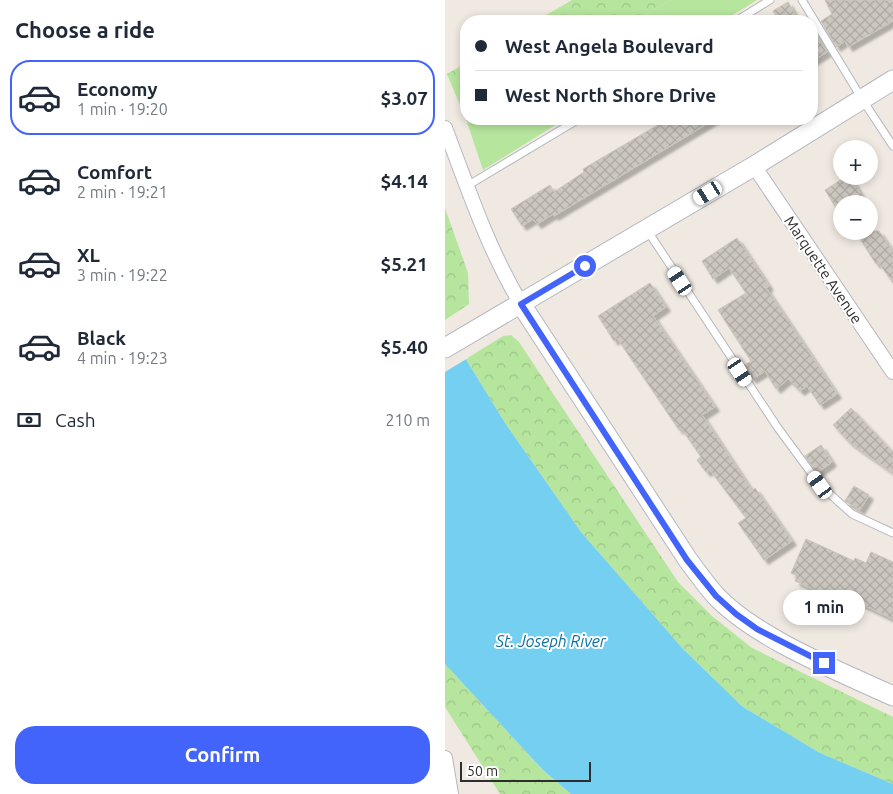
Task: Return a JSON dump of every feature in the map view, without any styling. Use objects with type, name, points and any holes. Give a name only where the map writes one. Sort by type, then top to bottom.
[{"type":"street","points":[[445,348],[754,166],[893,80]]},
{"type":"street","points":[[445,128],[501,271],[687,560],[716,596],[757,629],[893,696]]},
{"type":"street","name":"Marquette Avenue","points":[[754,166],[893,372]]},
{"type":"street","points":[[445,758],[449,788]]},
{"type":"lane","points":[[746,15],[770,0]]},
{"type":"lane","points":[[802,0],[811,15]]},
{"type":"lane","points":[[818,27],[861,99],[893,146]]},
{"type":"lane","points":[[467,186],[569,125]]},
{"type":"lane","points":[[647,230],[778,428],[820,485],[852,514],[893,533]]},
{"type":"green space","points":[[572,0],[671,0],[645,15],[546,15]]},
{"type":"green space","points":[[671,0],[757,0],[733,15],[645,15]]},
{"type":"green space","points":[[460,66],[460,105],[447,74]]},
{"type":"green space","points":[[468,125],[555,125],[483,170]]},
{"type":"green space","points":[[445,208],[468,273],[469,304],[445,320]]},
{"type":"green space","points":[[511,335],[519,342],[678,582],[712,616],[752,648],[893,717],[893,784],[820,753],[743,707],[683,649],[581,532],[505,423],[466,359],[503,336]]},
{"type":"green space","points":[[445,664],[543,770],[571,794],[500,794],[445,707]]},
{"type":"water","name":"St. Joseph River","points":[[445,325],[505,423],[581,532],[683,649],[743,707],[820,753],[893,784],[893,794],[571,794],[543,770],[445,664]]},
{"type":"pier","points":[[445,322],[468,358],[445,372]]},
{"type":"building","points":[[825,0],[893,0],[893,21],[848,47],[845,41],[836,47],[821,21],[832,14]]},
{"type":"building","points":[[788,2],[796,15],[775,15],[773,11]]},
{"type":"building","points":[[818,38],[827,52],[818,58]]},
{"type":"building","points":[[658,125],[705,125],[554,216],[553,214],[537,224],[533,219],[522,226],[511,209],[550,185],[554,192],[584,172],[583,169]]},
{"type":"building","points":[[833,185],[855,185],[860,193],[857,195],[833,195],[833,203],[825,190]]},
{"type":"building","points":[[879,231],[893,252],[893,283],[878,262],[876,264],[861,240],[878,240]]},
{"type":"building","points":[[737,238],[769,286],[766,288],[837,394],[820,405],[807,386],[800,391],[788,379],[776,389],[765,371],[752,379],[743,366],[751,361],[718,310],[746,293],[729,268],[713,279],[702,261]]},
{"type":"building","points":[[650,283],[666,307],[653,316],[715,407],[702,415],[752,491],[755,488],[792,541],[764,560],[738,523],[746,518],[710,470],[706,472],[697,460],[701,457],[681,428],[679,430],[617,338],[614,341],[598,316]]},
{"type":"building","points":[[851,408],[893,452],[893,473],[849,442],[833,425]]},
{"type":"building","points":[[821,445],[832,462],[817,473],[805,456]]},
{"type":"building","points":[[854,486],[869,495],[860,510],[845,501]]},
{"type":"building","points":[[806,539],[854,561],[855,558],[866,563],[871,552],[893,562],[893,619],[831,590],[828,596],[795,581],[797,576],[791,573]]},
{"type":"route","points":[[585,266],[521,304],[687,560],[716,596],[757,629],[824,663]]}]
